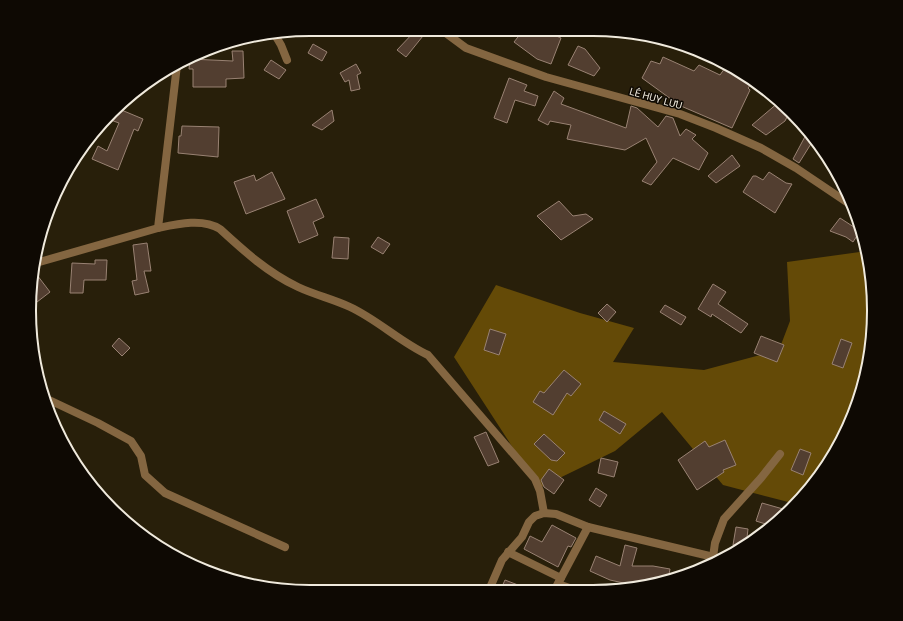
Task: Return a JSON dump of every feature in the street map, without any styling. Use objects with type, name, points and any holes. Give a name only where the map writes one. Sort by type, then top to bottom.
[{"type":"street","name":"LÊ HUY LƯU","points":[[450,36],[466,48],[546,77],[680,114],[716,128],[761,148],[796,168],[844,200]]},
{"type":"street","points":[[277,38],[287,60]]},
{"type":"street","points":[[158,228],[176,71]]},
{"type":"street","points":[[40,262],[158,228],[180,224],[207,224],[215,226],[256,262],[274,273],[298,287],[350,307],[374,320],[415,349],[428,355],[535,479],[540,491],[544,512]]},
{"type":"street","points":[[52,401],[98,423],[131,441],[141,456],[145,475],[165,493],[285,546]]},
{"type":"street","points":[[491,585],[498,567],[508,552],[522,537],[529,522],[534,516],[544,512],[556,514],[588,527],[713,557],[715,543],[724,519],[761,478],[780,454]]},
{"type":"street","points":[[558,585],[588,527]]},
{"type":"street","points":[[508,552],[568,585]]},
{"type":"shaded area","points":[[861,252],[865,275],[867,310],[865,346],[862,364],[858,382],[846,416],[839,432],[821,463],[789,502],[723,485],[662,412],[615,451],[539,488],[454,357],[496,285],[580,313],[634,328],[613,362],[704,370],[779,350],[790,321],[787,262]]},
{"type":"building","points":[[410,36],[423,36],[406,57],[397,50]]},
{"type":"building","points":[[519,36],[556,36],[561,38],[551,64],[537,59],[514,42]]},
{"type":"building","points":[[313,44],[327,52],[322,61],[308,53]]},
{"type":"building","points":[[578,46],[585,49],[600,68],[594,76],[568,65]]},
{"type":"building","points":[[232,51],[243,51],[244,78],[226,79],[226,87],[193,87],[193,69],[189,69],[190,64],[199,59],[233,61]]},
{"type":"building","points":[[663,57],[694,71],[699,65],[720,75],[724,70],[750,86],[748,88],[750,90],[732,128],[674,103],[675,102],[642,78],[651,61],[660,64]]},
{"type":"building","points":[[271,60],[286,70],[279,79],[264,70]]},
{"type":"building","points":[[356,64],[361,73],[357,75],[360,89],[351,91],[349,80],[345,82],[340,73]]},
{"type":"building","points":[[509,78],[527,85],[524,91],[538,96],[535,106],[515,100],[507,123],[494,118]]},
{"type":"building","points":[[554,91],[564,98],[561,104],[626,128],[631,106],[637,108],[658,127],[666,116],[673,118],[680,136],[686,129],[696,135],[692,139],[708,153],[699,170],[673,158],[651,185],[642,181],[657,162],[646,138],[625,150],[567,139],[571,125],[550,121],[548,125],[538,120]]},
{"type":"building","points":[[775,106],[787,116],[785,121],[766,135],[752,125]]},
{"type":"building","points":[[122,110],[143,119],[138,131],[134,129],[118,170],[92,159],[98,146],[107,151],[119,123],[112,121]]},
{"type":"building","points":[[332,110],[334,121],[322,130],[312,125]]},
{"type":"building","points":[[182,126],[219,127],[218,157],[178,153],[179,136],[181,136]]},
{"type":"building","points":[[805,137],[811,144],[799,163],[793,159]]},
{"type":"building","points":[[732,155],[740,166],[716,183],[708,176]]},
{"type":"building","points":[[272,172],[285,199],[246,214],[234,182],[254,175],[256,181]]},
{"type":"building","points":[[769,172],[786,183],[792,184],[775,213],[743,192],[753,176],[763,180]]},
{"type":"building","points":[[316,199],[324,217],[313,222],[318,235],[299,243],[287,211]]},
{"type":"building","points":[[559,201],[573,216],[586,214],[593,219],[561,240],[537,216]]},
{"type":"building","points":[[840,218],[854,227],[857,236],[853,242],[846,237],[830,231]]},
{"type":"building","points":[[334,237],[349,238],[348,259],[332,258]]},
{"type":"building","points":[[378,237],[390,244],[383,254],[371,247]]},
{"type":"building","points":[[147,243],[151,271],[144,271],[149,292],[135,295],[132,281],[137,280],[133,245]]},
{"type":"building","points":[[95,260],[107,260],[106,280],[84,280],[83,293],[70,293],[72,263],[95,264]]},
{"type":"building","points":[[38,276],[50,292],[36,302]]},
{"type":"building","points":[[713,284],[726,292],[718,304],[748,324],[741,333],[712,314],[711,317],[698,309]]},
{"type":"building","points":[[607,304],[616,312],[607,322],[598,313]]},
{"type":"building","points":[[665,305],[686,317],[681,325],[660,312]]},
{"type":"building","points":[[490,329],[506,334],[499,355],[484,350]]},
{"type":"building","points":[[761,336],[784,345],[777,362],[754,353]]},
{"type":"building","points":[[119,338],[130,348],[122,356],[112,346]]},
{"type":"building","points":[[841,339],[852,343],[843,368],[832,364]]},
{"type":"building","points":[[564,370],[581,384],[571,396],[567,393],[553,415],[533,402],[540,391],[544,393]]},
{"type":"building","points":[[604,411],[626,424],[620,434],[599,420]]},
{"type":"building","points":[[486,432],[499,462],[488,466],[474,437]]},
{"type":"building","points":[[544,434],[565,453],[557,461],[551,460],[534,444]]},
{"type":"building","points":[[725,440],[736,465],[723,470],[724,472],[697,490],[678,460],[705,441],[709,447]]},
{"type":"building","points":[[800,449],[811,453],[803,475],[791,470]]},
{"type":"building","points":[[601,458],[618,462],[614,477],[598,473]]},
{"type":"building","points":[[549,469],[564,480],[554,494],[544,487],[541,480]]},
{"type":"building","points":[[596,488],[607,495],[600,507],[589,500]]},
{"type":"building","points":[[762,503],[782,509],[765,524],[756,521]]},
{"type":"building","points":[[552,525],[576,538],[571,547],[568,546],[558,567],[524,549],[530,536],[542,542]]},
{"type":"building","points":[[736,527],[748,529],[747,538],[733,545]]},
{"type":"building","points":[[625,545],[637,548],[632,566],[653,566],[670,569],[669,574],[664,576],[624,583],[610,580],[590,571],[596,556],[620,566]]},
{"type":"building","points":[[505,580],[518,585],[503,585]]}]
